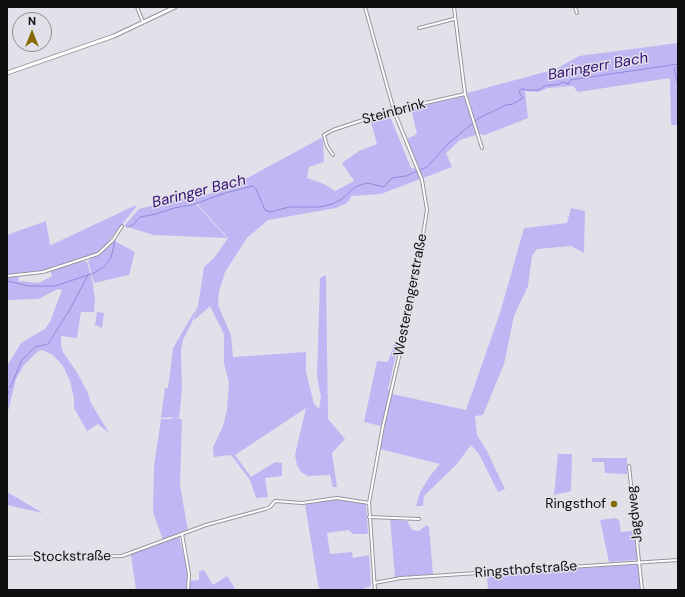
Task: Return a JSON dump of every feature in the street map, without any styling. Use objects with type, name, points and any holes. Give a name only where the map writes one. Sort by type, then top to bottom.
[{"type":"main road","points":[[7,73],[122,33],[175,7]]},
{"type":"street","points":[[137,7],[144,23]]},
{"type":"street","name":"Westerengerstraße","points":[[365,7],[394,111],[425,192],[427,210],[413,298],[383,426],[369,503],[374,583],[376,590]]},
{"type":"street","points":[[454,7],[465,94],[482,148]]},
{"type":"street","points":[[576,7],[577,13]]},
{"type":"street","points":[[418,28],[455,19]]},
{"type":"street","name":"Steinbrink","points":[[333,155],[324,135],[369,117],[465,94]]},
{"type":"street","points":[[7,276],[43,272],[98,254],[113,240],[122,226]]},
{"type":"street","name":"Jagdweg","points":[[629,466],[642,590]]},
{"type":"street","name":"Stockstraße","points":[[7,558],[114,558],[206,525],[265,509],[270,507],[274,501],[302,503],[337,498],[369,503]]},
{"type":"street","points":[[369,517],[419,519]]},
{"type":"street","points":[[182,534],[189,573],[188,590]]},
{"type":"street","name":"Ringsthofstraße","points":[[374,583],[401,578],[678,560]]},
{"type":"shaded area","points":[[678,43],[678,125],[671,125],[670,78],[578,92],[573,86],[548,88],[538,92],[525,91],[528,118],[485,135],[479,134],[460,140],[446,153],[452,167],[381,194],[352,196],[347,203],[336,208],[268,220],[247,238],[225,272],[219,292],[218,305],[231,335],[233,357],[306,352],[306,372],[314,404],[319,409],[321,397],[317,377],[320,278],[326,275],[328,419],[345,439],[332,453],[337,487],[333,487],[330,475],[308,476],[301,472],[297,465],[295,455],[306,408],[235,455],[251,477],[275,462],[282,463],[282,476],[265,478],[268,497],[256,498],[250,480],[231,455],[214,457],[213,447],[223,426],[227,410],[229,382],[224,363],[224,334],[210,306],[193,321],[198,306],[204,267],[214,258],[228,238],[197,204],[185,197],[209,194],[222,187],[240,182],[321,138],[323,139],[324,162],[309,167],[307,178],[324,184],[335,191],[354,181],[342,163],[359,151],[377,144],[370,119],[389,114],[411,168],[419,169],[407,139],[417,134],[411,108],[466,96],[470,107],[467,93],[556,69],[579,56]]},
{"type":"shaded area","points":[[184,198],[196,204],[227,238],[154,235],[124,226],[139,209]]},
{"type":"shaded area","points":[[134,206],[137,206],[99,253],[38,272],[7,275],[7,235],[46,221],[51,245]]},
{"type":"shaded area","points":[[571,208],[585,211],[584,253],[571,246],[537,249],[532,256],[528,286],[514,316],[504,364],[483,415],[475,416],[477,435],[487,451],[505,489],[498,492],[479,454],[471,445],[456,465],[424,496],[423,506],[416,506],[420,492],[440,464],[380,449],[385,427],[364,422],[377,361],[388,362],[394,344],[398,345],[388,390],[392,394],[466,410],[500,313],[524,228],[567,223]]},
{"type":"shaded area","points":[[113,240],[135,252],[129,275],[94,283],[88,261],[103,251]]},
{"type":"shaded area","points":[[83,261],[87,262],[92,279],[95,300],[94,312],[81,312],[77,338],[61,336],[61,345],[63,352],[76,371],[88,393],[91,403],[109,433],[98,424],[87,431],[74,408],[74,398],[70,381],[63,366],[53,355],[42,350],[37,352],[24,365],[16,379],[7,415],[7,366],[21,343],[45,329],[50,322],[62,290],[58,289],[38,299],[7,300],[7,277],[19,277],[18,281],[39,283],[52,276],[50,270]]},
{"type":"shaded area","points":[[197,307],[192,322],[183,340],[181,351],[182,389],[179,418],[174,416],[182,420],[180,485],[188,531],[163,540],[153,512],[154,466],[161,419],[172,419],[173,417],[161,418],[165,388],[168,388],[173,348]]},
{"type":"shaded area","points":[[97,312],[104,313],[102,328],[95,325]]},
{"type":"shaded area","points":[[558,454],[572,454],[571,491],[554,495]]},
{"type":"shaded area","points":[[592,458],[627,458],[627,474],[605,473],[604,462],[592,462]]},
{"type":"shaded area","points":[[7,492],[43,513],[7,505]]},
{"type":"shaded area","points":[[332,499],[366,504],[368,534],[353,534],[349,530],[327,533],[330,554],[352,552],[353,558],[369,555],[371,586],[360,590],[320,590],[305,504]]},
{"type":"shaded area","points":[[615,518],[619,520],[621,532],[635,531],[637,560],[609,562],[600,520]]},
{"type":"shaded area","points":[[390,519],[407,521],[412,530],[419,531],[427,525],[429,527],[433,574],[395,578]]},
{"type":"shaded area","points":[[179,536],[188,573],[186,590],[136,590],[131,554]]},
{"type":"shaded area","points":[[638,564],[641,590],[488,590],[487,575]]},
{"type":"shaded area","points":[[204,570],[213,585],[227,576],[236,590],[188,590],[189,581],[199,580],[199,571]]},
{"type":"waterway","name":"Baringerr Bach","points":[[127,227],[133,225],[140,217],[192,205],[225,193],[253,186],[256,189],[265,210],[270,212],[289,207],[320,207],[332,204],[342,199],[355,187],[367,183],[384,187],[392,178],[406,176],[427,167],[448,144],[479,118],[506,105],[513,104],[523,98],[519,92],[522,88],[525,90],[539,90],[544,86],[560,84],[562,82],[569,84],[570,80],[678,64]]},
{"type":"waterway","points":[[678,66],[674,69],[678,85]]},
{"type":"waterway","name":"Baringer Bach","points":[[92,274],[104,267],[111,258],[115,240]]},
{"type":"waterway","name":"Baringer Bach","points":[[7,281],[29,286],[55,286],[91,274]]},
{"type":"waterway","points":[[10,388],[22,360],[35,347],[48,344],[69,311],[88,275]]},
{"type":"waterway","points":[[7,396],[9,391]]},
{"type":"place","name":"Ringsthof","points":[[614,504]]}]
